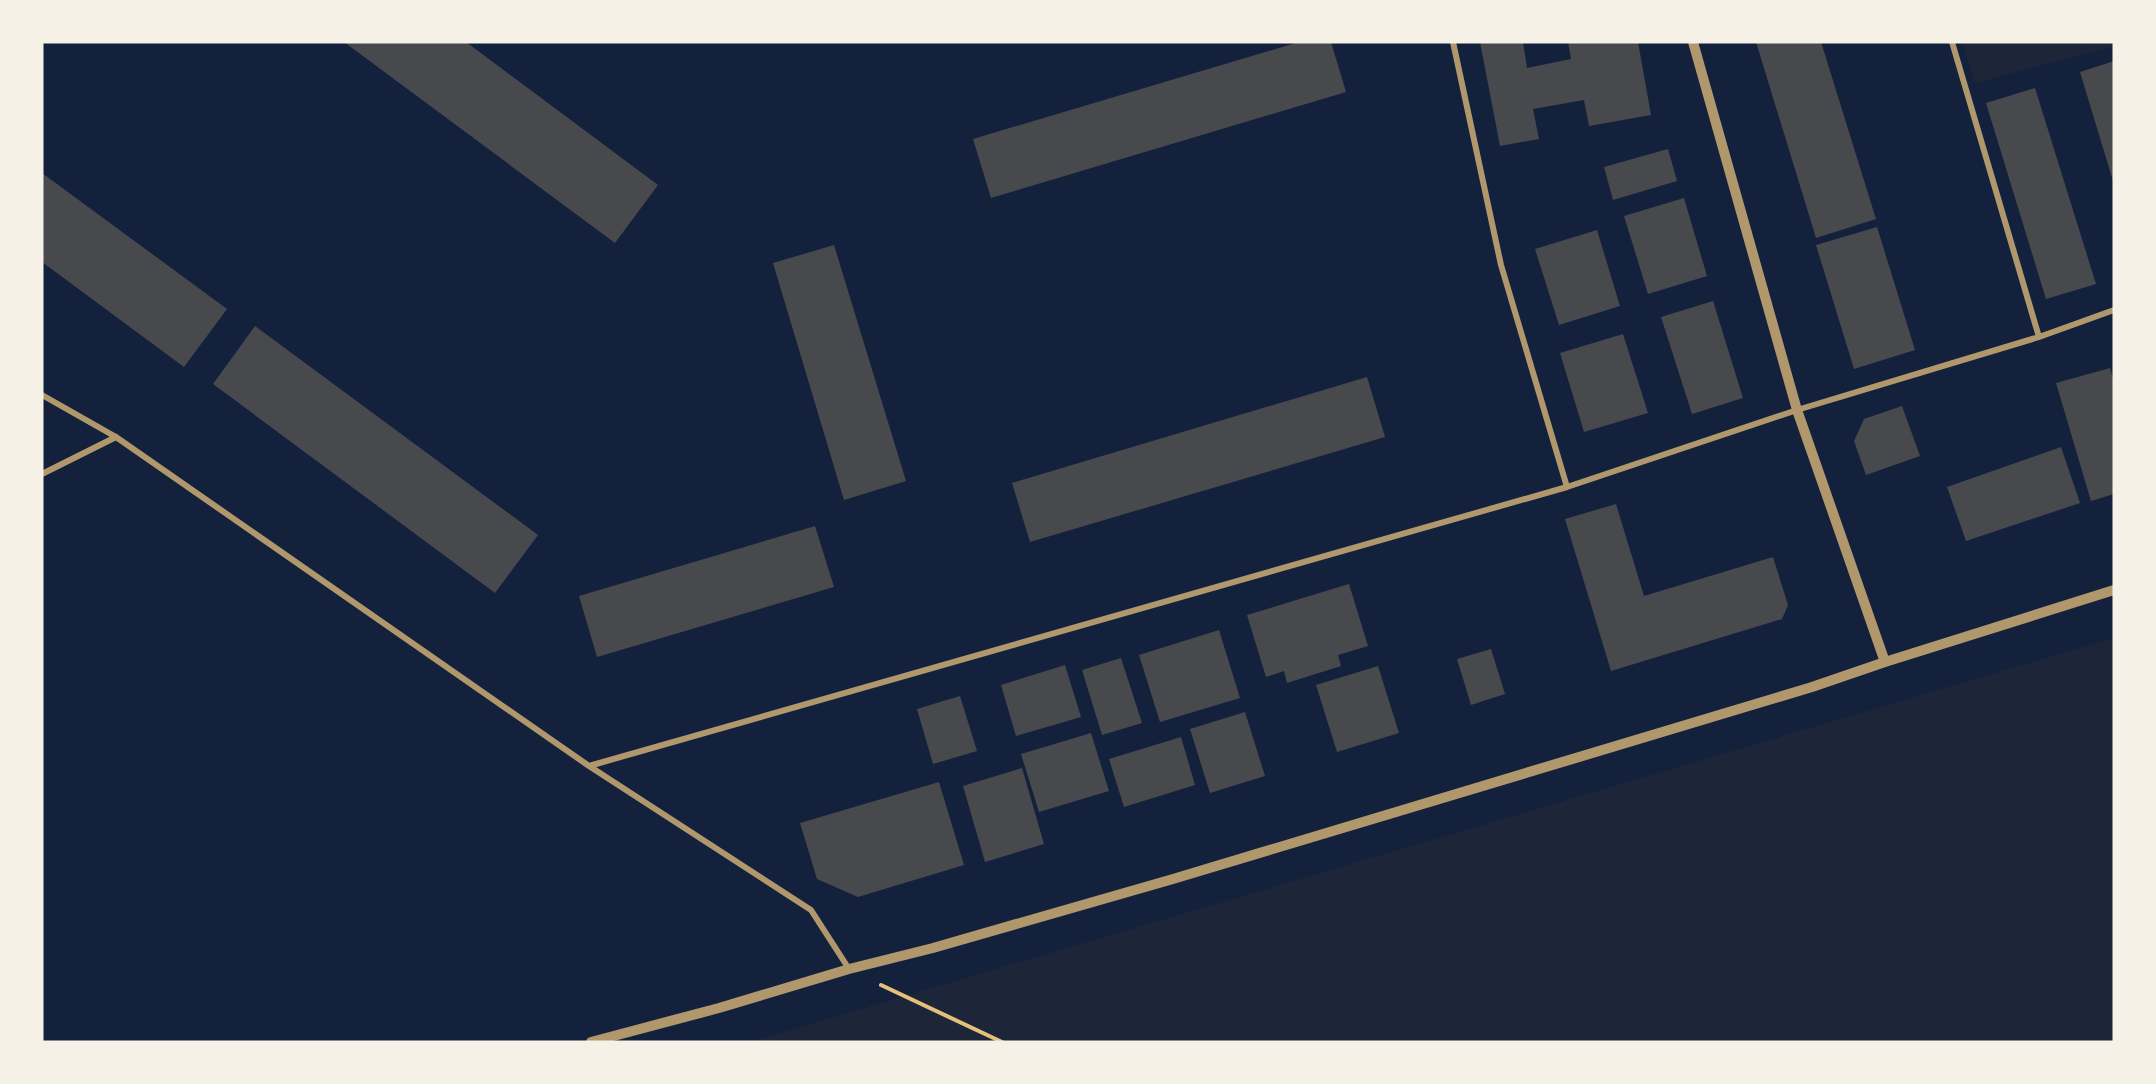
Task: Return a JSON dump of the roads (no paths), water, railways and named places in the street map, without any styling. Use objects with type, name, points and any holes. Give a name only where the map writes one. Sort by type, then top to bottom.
[{"type":"street","points":[[1453,42],[1501,265],[1567,487]]},
{"type":"street","points":[[1693,42],[1797,410],[1885,662]]},
{"type":"street","points":[[1952,42],[2039,337]]},
{"type":"street","points":[[590,766],[1567,487],[1797,410],[2039,337],[2114,310]]},
{"type":"street","points":[[42,395],[116,437],[590,766],[811,910],[849,969]]},
{"type":"street","points":[[42,474],[116,437]]},
{"type":"street","points":[[591,1042],[1173,879],[1812,687],[2114,590]]}]
